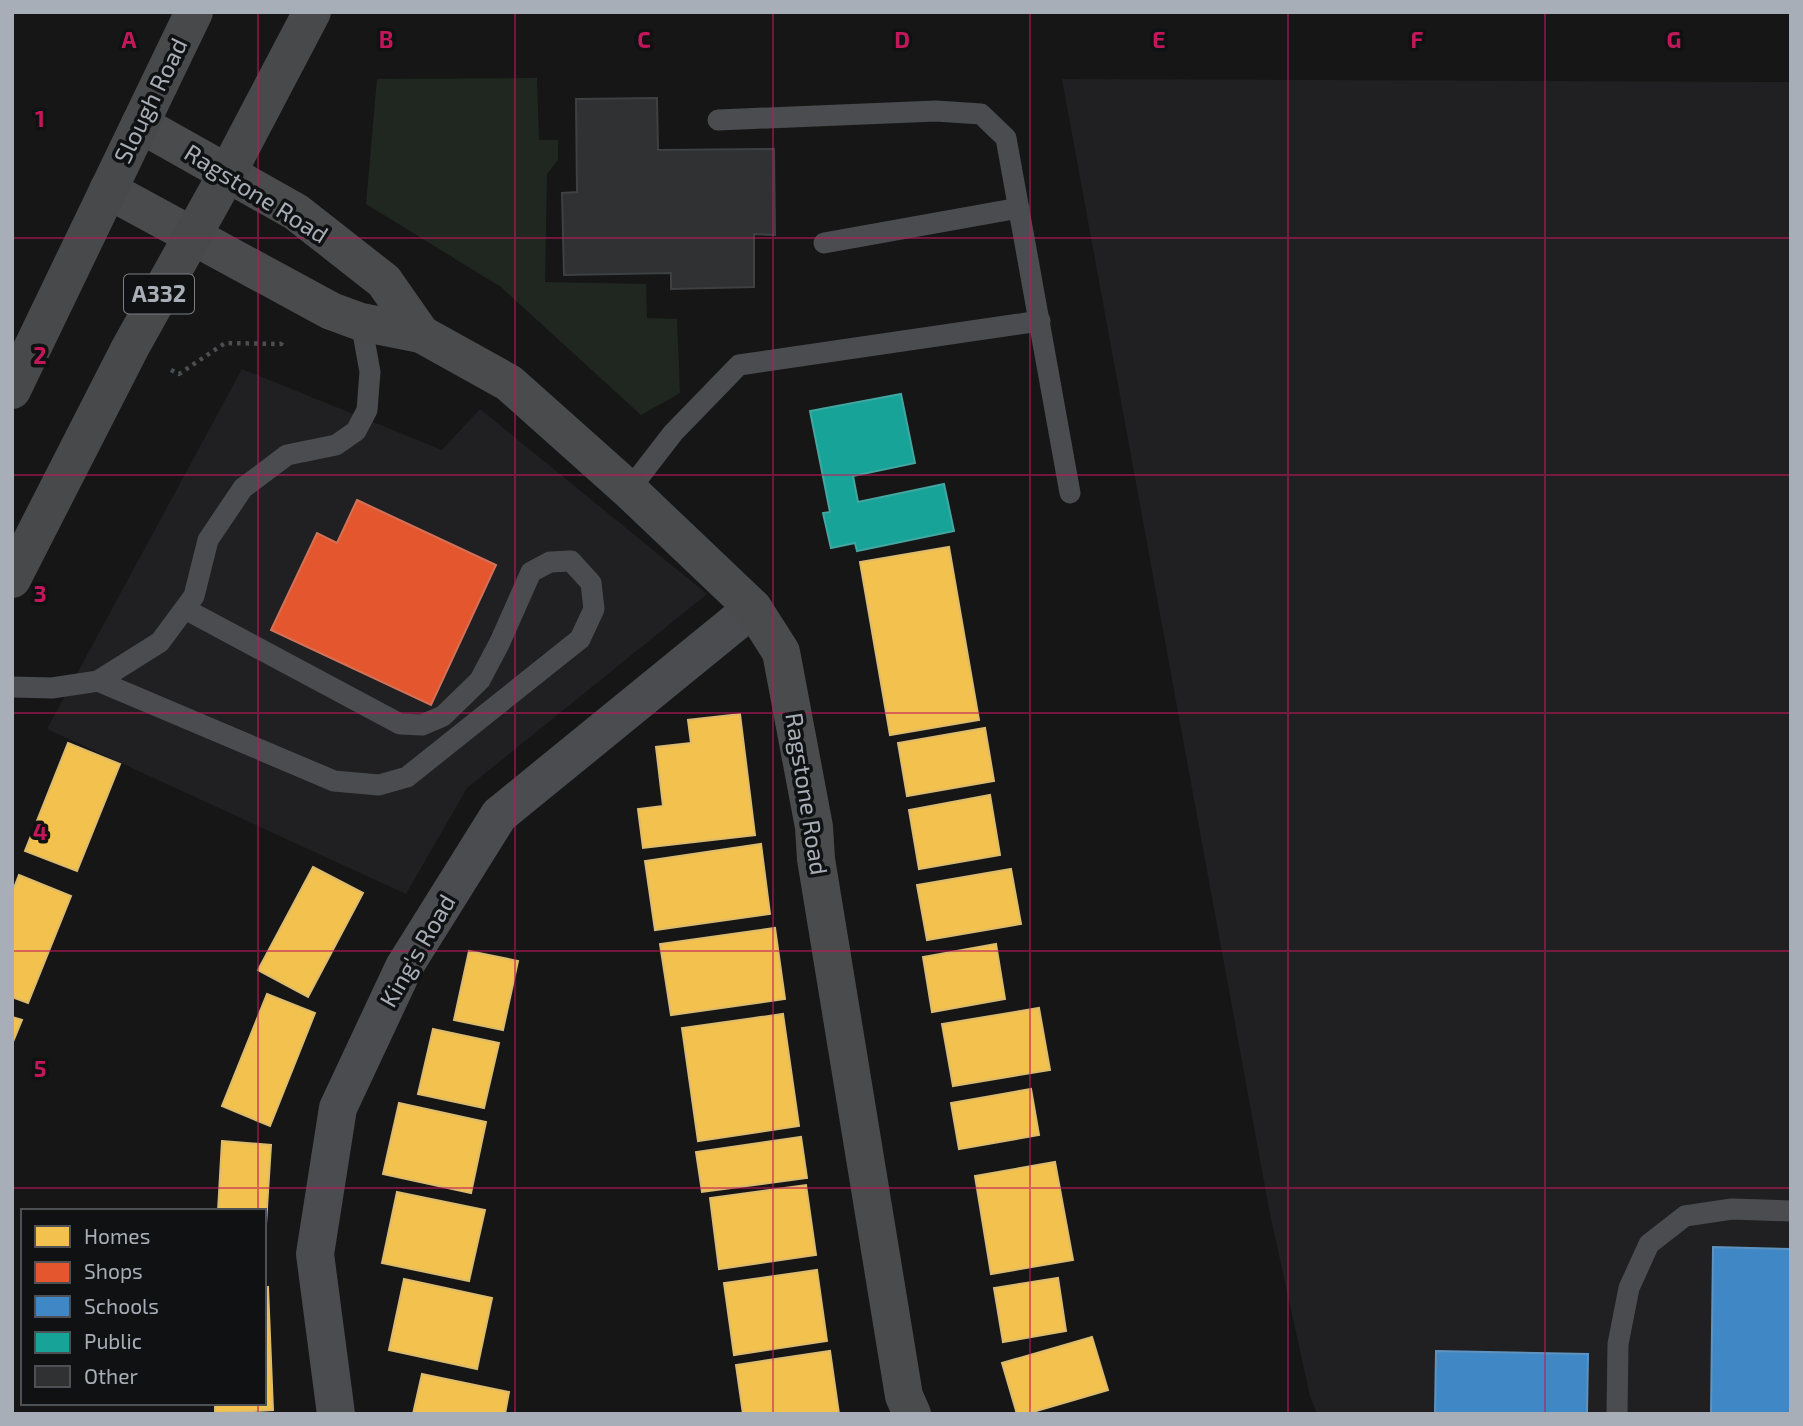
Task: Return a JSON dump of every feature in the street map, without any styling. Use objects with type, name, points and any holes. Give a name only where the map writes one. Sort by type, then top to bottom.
[{"type":"main road","name":"Slough Road","points":[[12,390],[194,12]]},
{"type":"main road","name":"A332","points":[[12,579],[130,348],[313,12]]},
{"type":"main road","name":"Ragstone Road","points":[[141,124],[296,212],[384,281],[421,334]]},
{"type":"main road","name":"Ragstone Road","points":[[108,190],[306,298],[361,322],[421,334],[509,383],[629,490],[753,608],[781,652],[814,827],[816,859],[904,1396],[912,1414]]},
{"type":"street","name":"King's Road","points":[[336,1414],[315,1254],[338,1108],[404,967],[499,815],[753,608]]},
{"type":"lane","points":[[718,120],[936,111],[981,114],[1006,138],[1070,493]]},
{"type":"lane","points":[[824,243],[1019,208]]},
{"type":"lane","points":[[629,490],[673,433],[739,366],[1040,321]]},
{"type":"lane","points":[[12,687],[52,688],[98,681],[160,642],[194,596],[208,540],[243,488],[287,455],[336,445],[356,431],[367,410],[370,372],[361,322]]},
{"type":"lane","points":[[98,681],[334,781],[379,785],[407,777],[580,639],[594,609],[591,583],[570,561],[550,562],[531,572],[480,680],[443,716],[422,724],[400,724],[185,609]]},
{"type":"lane","points":[[1617,1414],[1618,1344],[1622,1321],[1629,1288],[1649,1244],[1685,1216],[1731,1209],[1791,1211]]},
{"type":"path","points":[[169,369],[179,374],[225,343],[281,344],[286,335]]},
{"type":"shaded area","points":[[537,78],[539,140],[558,140],[558,160],[547,174],[545,282],[646,284],[647,318],[677,319],[680,393],[641,415],[501,287],[366,204],[377,79]]},
{"type":"shaded area","points":[[1062,79],[1791,82],[1791,1414],[1317,1414],[1310,1396],[1270,1214]]},
{"type":"shaded area","points":[[242,369],[442,450],[480,409],[707,594],[467,788],[406,894],[47,729]]},
{"type":"building: Homes","points":[[949,547],[979,720],[890,735],[860,562]]},
{"type":"building: Homes","points":[[740,714],[755,835],[643,848],[638,809],[663,806],[656,747],[691,743],[688,720]]},
{"type":"building: Homes","points":[[985,728],[994,781],[907,796],[898,743]]},
{"type":"building: Homes","points":[[68,743],[120,764],[77,871],[25,851]]},
{"type":"building: Homes","points":[[990,795],[1000,855],[919,869],[909,810]]},
{"type":"building: Homes","points":[[761,844],[770,914],[655,930],[645,861]]},
{"type":"building: Homes","points":[[313,867],[363,893],[308,997],[258,970]]},
{"type":"building: Homes","points":[[1011,869],[1021,924],[927,940],[917,885]]},
{"type":"building: Homes","points":[[19,875],[71,896],[28,1003],[12,997],[12,893]]},
{"type":"building: Homes","points":[[775,928],[785,999],[671,1015],[660,944]]},
{"type":"building: Homes","points":[[996,944],[1005,999],[932,1012],[923,957]]},
{"type":"building: Homes","points":[[469,951],[518,961],[503,1030],[454,1020]]},
{"type":"building: Homes","points":[[267,994],[315,1013],[270,1126],[222,1106]]},
{"type":"building: Homes","points":[[1039,1008],[1050,1070],[953,1086],[942,1024]]},
{"type":"building: Homes","points":[[783,1014],[799,1126],[698,1141],[682,1028]]},
{"type":"building: Homes","points":[[12,1017],[22,1020],[12,1044]]},
{"type":"building: Homes","points":[[433,1029],[499,1043],[484,1108],[418,1094]]},
{"type":"building: Homes","points":[[1031,1089],[1039,1135],[959,1149],[951,1103]]},
{"type":"building: Homes","points":[[399,1103],[486,1122],[471,1193],[383,1174]]},
{"type":"building: Homes","points":[[801,1137],[807,1178],[702,1192],[696,1152]]},
{"type":"building: Homes","points":[[222,1141],[271,1145],[266,1224],[266,1209],[218,1209]]},
{"type":"building: Homes","points":[[1055,1162],[1073,1260],[991,1274],[975,1176]]},
{"type":"building: Homes","points":[[806,1185],[816,1255],[719,1269],[710,1198]]},
{"type":"building: Homes","points":[[397,1192],[485,1210],[469,1281],[382,1263]]},
{"type":"building: Homes","points":[[817,1270],[827,1341],[734,1355],[724,1283]]},
{"type":"building: Homes","points":[[1058,1278],[1066,1331],[1003,1342],[994,1288]]},
{"type":"building: Homes","points":[[404,1279],[492,1298],[477,1369],[389,1350]]},
{"type":"building: Homes","points":[[266,1288],[273,1410],[215,1413],[215,1405],[266,1405]]},
{"type":"building: Homes","points":[[1092,1337],[1108,1390],[1026,1414],[1017,1414],[1002,1363]]},
{"type":"building: Homes","points":[[830,1351],[839,1414],[743,1414],[736,1365]]},
{"type":"building: Homes","points":[[422,1374],[509,1392],[505,1414],[413,1414]]},
{"type":"building: Shops","points":[[357,500],[496,565],[431,705],[271,630],[317,533],[337,543]]},
{"type":"building: Schools","points":[[1713,1247],[1791,1249],[1791,1414],[1711,1414]]},
{"type":"building: Schools","points":[[1436,1351],[1588,1354],[1587,1414],[1435,1414]]},
{"type":"building: Public","points":[[901,394],[915,463],[853,476],[858,502],[944,484],[954,531],[857,551],[855,543],[831,548],[823,513],[830,512],[810,411]]},
{"type":"building: Other","points":[[657,98],[658,150],[774,149],[775,235],[754,234],[754,287],[671,289],[671,273],[564,275],[562,193],[577,192],[576,99]]}]
